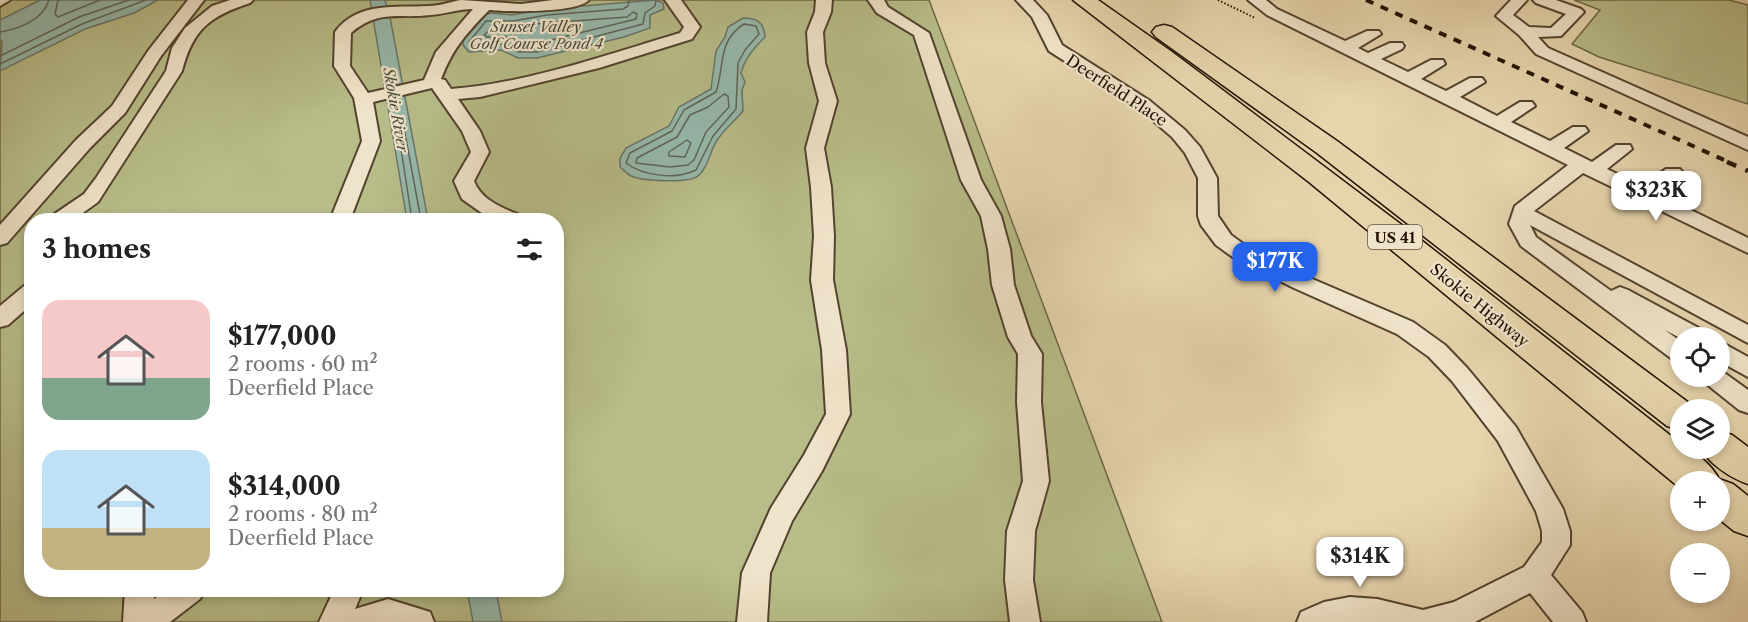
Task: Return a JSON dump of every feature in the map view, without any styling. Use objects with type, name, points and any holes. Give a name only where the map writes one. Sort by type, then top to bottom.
[{"type":"highway","name":"Skokie Highway","points":[[1084,0],[1205,88],[1341,194],[1687,471]]},
{"type":"highway","name":"Skokie Highway","points":[[1116,0],[1221,70],[1327,147],[1670,408]]},
{"type":"highway","points":[[1730,454],[1748,468]]},
{"type":"highway","points":[[1730,505],[1748,519]]},
{"type":"street","points":[[0,238],[83,144],[119,109],[154,54],[196,0]]},
{"type":"street","points":[[70,213],[91,198],[104,181],[174,71],[180,48],[191,31],[217,9],[245,0]]},
{"type":"street","points":[[343,213],[371,141],[371,97],[342,66],[343,32],[356,19],[367,14],[395,9],[430,11],[459,5],[486,5],[502,9],[531,8],[580,0]]},
{"type":"street","points":[[371,97],[408,90],[438,89],[480,92],[593,64],[686,36],[692,27],[673,0]]},
{"type":"street","points":[[752,622],[756,573],[781,516],[813,463],[838,414],[834,350],[822,280],[821,188],[815,148],[828,101],[817,63],[816,32],[823,12],[824,0]]},
{"type":"street","points":[[876,0],[882,10],[921,33],[971,180],[991,216],[999,249],[1003,285],[1020,337],[1030,354],[1029,402],[1036,481],[1021,531],[1019,579],[1025,622]]},
{"type":"street","name":"Deerfield Place","points":[[1024,0],[1039,15],[1051,41],[1066,57],[1158,115],[1189,145],[1207,172],[1206,213],[1218,234],[1230,245],[1298,282],[1405,328],[1428,344],[1460,375],[1507,434],[1549,509],[1556,531],[1556,545],[1534,576],[1459,615],[1429,622]]},
{"type":"street","points":[[1256,0],[1272,12],[1748,246]]},
{"type":"street","points":[[1519,0],[1504,16],[1525,32],[1542,51],[1748,144]]},
{"type":"street","points":[[1525,32],[1555,33],[1576,12],[1541,0]]},
{"type":"street","points":[[486,5],[441,55],[438,89],[471,131],[480,152],[464,181],[469,195],[490,213]]},
{"type":"street","points":[[1344,48],[1373,34]]},
{"type":"street","points":[[1368,59],[1396,46]]},
{"type":"street","points":[[1408,79],[1437,64]]},
{"type":"street","points":[[1447,97],[1476,82]]},
{"type":"street","points":[[1498,123],[1526,106]]},
{"type":"street","points":[[1550,149],[1579,131]]},
{"type":"street","points":[[1623,149],[1586,167],[1521,212],[1519,224],[1528,241],[1544,254],[1670,346]]},
{"type":"street","points":[[1643,195],[1673,173]]},
{"type":"street","points":[[1521,212],[1748,335]]},
{"type":"street","points":[[1544,254],[1678,327]]},
{"type":"street","points":[[0,319],[24,298]]},
{"type":"street","points":[[1730,357],[1748,368]]},
{"type":"street","points":[[1727,387],[1748,403]]},
{"type":"street","points":[[1534,576],[1571,622]]},
{"type":"street","points":[[138,622],[140,597]]},
{"type":"street","points":[[146,622],[180,597]]},
{"type":"street","points":[[334,622],[346,597]]},
{"type":"street","points":[[1312,622],[1324,614],[1373,611],[1417,622]]},
{"type":"street","points":[[357,622],[388,613],[419,622]]},
{"type":"green space","points":[[0,0],[929,0],[1162,622],[0,622]]},
{"type":"green space","points":[[1574,0],[1729,0],[1748,5],[1748,104],[1599,57],[1572,44],[1600,10]]},
{"type":"water","points":[[40,0],[158,0],[134,13],[85,29],[0,71],[2,42],[0,40],[0,20]]},
{"type":"water","name":"Skokie River","points":[[370,0],[385,0],[390,17],[427,213],[406,213]]},
{"type":"water","name":"Sunset Valley Golf Course Pond 4","points":[[655,0],[663,3],[664,9],[650,15],[650,28],[624,37],[537,58],[518,58],[501,50],[469,52],[463,45],[463,39],[483,15],[492,13],[512,15],[546,9]]},
{"type":"water","points":[[743,18],[759,22],[765,37],[750,54],[741,73],[745,82],[742,90],[743,111],[719,138],[702,171],[694,178],[677,181],[637,178],[628,174],[620,167],[620,158],[626,148],[669,126],[679,107],[711,89],[716,51],[728,27]]},
{"type":"water","points":[[468,597],[497,597],[502,622],[473,622]]},
{"type":"railway","points":[[1366,0],[1731,163]]},
{"type":"railway","points":[[1727,162],[1748,171]]}]
